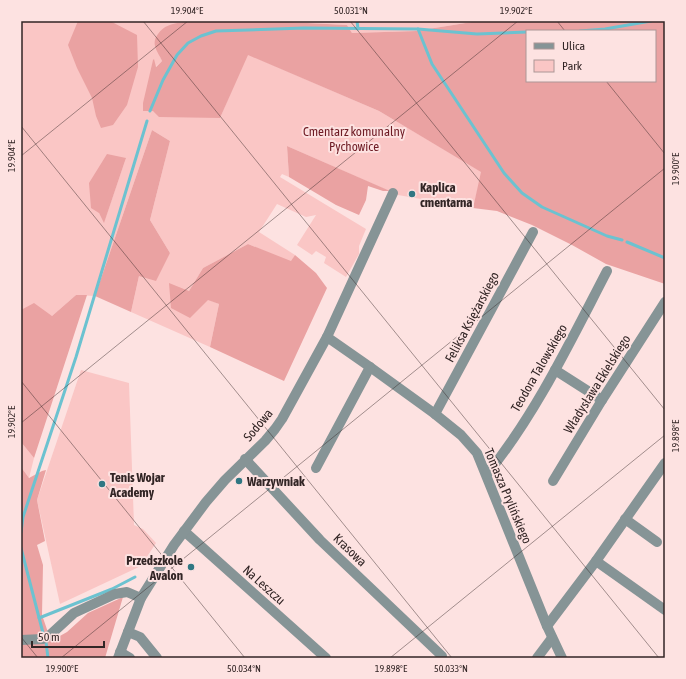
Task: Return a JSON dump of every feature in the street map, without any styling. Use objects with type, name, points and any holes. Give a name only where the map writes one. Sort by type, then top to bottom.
[{"type":"street","name":"Sodowa","points":[[119,655],[141,598],[184,531],[225,480],[265,441],[275,429],[327,337],[393,193]]},
{"type":"street","name":"Feliksa Księżarskiego","points":[[435,414],[533,232]]},
{"type":"street","name":"Teodora Talowskiego","points":[[487,474],[506,450],[555,370],[607,271]]},
{"type":"street","name":"Władysława Ekielskiego","points":[[553,481],[602,400],[665,302]]},
{"type":"street","name":"Tomasza Prylińskiego","points":[[327,337],[435,414],[461,435],[477,453],[487,474],[547,626],[562,658]]},
{"type":"street","points":[[316,468],[370,367]]},
{"type":"street","points":[[555,370],[602,400]]},
{"type":"street","name":"Krasowa","points":[[245,459],[320,540],[442,656]]},
{"type":"street","points":[[547,626],[596,561],[665,463]]},
{"type":"street","points":[[625,519],[657,542]]},
{"type":"street","name":"Na Leszczu","points":[[184,531],[326,658]]},
{"type":"street","points":[[596,561],[665,610]]},
{"type":"street","points":[[21,640],[43,639],[50,635],[74,613],[115,594],[127,592],[141,598]]},
{"type":"street","points":[[128,632],[140,637],[157,658]]},
{"type":"street","points":[[537,658],[552,638]]},
{"type":"street","points":[[119,655],[130,658]]},
{"type":"green space","name":"Cmentarz komunalny Pychowice","points":[[21,21],[208,21],[188,23],[166,41],[160,56],[162,61],[155,67],[153,111],[220,118],[247,54],[379,111],[482,172],[473,208],[398,195],[287,146],[289,177],[282,174],[280,177],[366,229],[359,246],[359,254],[346,277],[324,263],[326,257],[316,251],[312,255],[297,245],[316,215],[306,217],[277,204],[259,232],[295,255],[291,262],[248,244],[203,268],[189,291],[170,283],[219,304],[210,347],[131,312],[139,276],[170,253],[150,220],[170,141],[152,130],[95,296],[76,295],[52,316],[22,311]],"holes":[[[126,158],[104,222],[99,213]]]},
{"type":"green space","points":[[267,21],[478,21],[416,31],[352,33],[347,25]]},
{"type":"green space","points":[[81,370],[129,383],[134,525],[143,529],[156,543],[141,566],[60,604],[37,500]]},
{"type":"green space","points":[[21,442],[34,458],[29,478],[21,467]]},
{"type":"shaded area","points":[[78,21],[110,21],[137,35],[138,67],[127,105],[113,125],[101,128],[96,116],[92,98],[77,68],[68,45]]},
{"type":"shaded area","points":[[208,21],[267,21],[347,25],[352,33],[416,31],[478,21],[665,21],[665,284],[606,264],[532,225],[497,211],[473,208],[481,172],[379,111],[248,55],[220,118],[159,117],[153,111],[143,111],[143,103],[153,60],[154,59],[156,67],[162,61],[156,50],[155,40],[163,29],[174,24]]},
{"type":"shaded area","points":[[152,130],[170,141],[150,220],[170,253],[156,281],[139,276],[131,312],[95,296]]},
{"type":"shaded area","points":[[287,146],[390,191],[383,191],[368,186],[366,200],[359,215],[336,205],[289,177]]},
{"type":"shaded area","points":[[107,154],[126,158],[104,223],[99,213],[91,208],[89,183]]},
{"type":"shaded area","points":[[248,244],[291,261],[295,255],[316,273],[327,288],[284,381],[210,347],[219,304],[208,300],[190,318],[171,308],[169,283],[189,291],[203,268]]},
{"type":"shaded area","points":[[76,295],[87,295],[34,458],[21,442],[21,310],[34,303],[52,316]]},
{"type":"shaded area","points":[[21,467],[29,478],[46,470],[37,500],[45,541],[37,545],[43,565],[42,615],[51,641],[67,632],[88,613],[123,597],[105,658],[21,658]]},
{"type":"waterway","points":[[357,21],[358,29]]},
{"type":"waterway","points":[[592,30],[651,21]]},
{"type":"waterway","points":[[150,111],[163,80],[177,55],[188,43],[201,36],[216,31],[304,28],[418,29],[477,34],[526,32]]},
{"type":"waterway","points":[[418,29],[432,64],[504,173],[522,193],[542,207],[607,236],[622,240]]},
{"type":"waterway","points":[[21,532],[23,517],[76,357],[147,121]]},
{"type":"waterway","points":[[627,242],[665,258]]},
{"type":"waterway","points":[[21,548],[43,633]]},
{"type":"waterway","points":[[39,618],[112,589],[135,577]]},
{"type":"waterway","points":[[46,642],[48,658]]},
{"type":"place","name":"Kaplica cmentarna","points":[[412,194]]},
{"type":"place","name":"Warzywniak","points":[[239,481]]},
{"type":"place","name":"Tenis Wojar Academy","points":[[102,484]]},
{"type":"place","name":"Przedszkole Avalon","points":[[191,567]]}]
